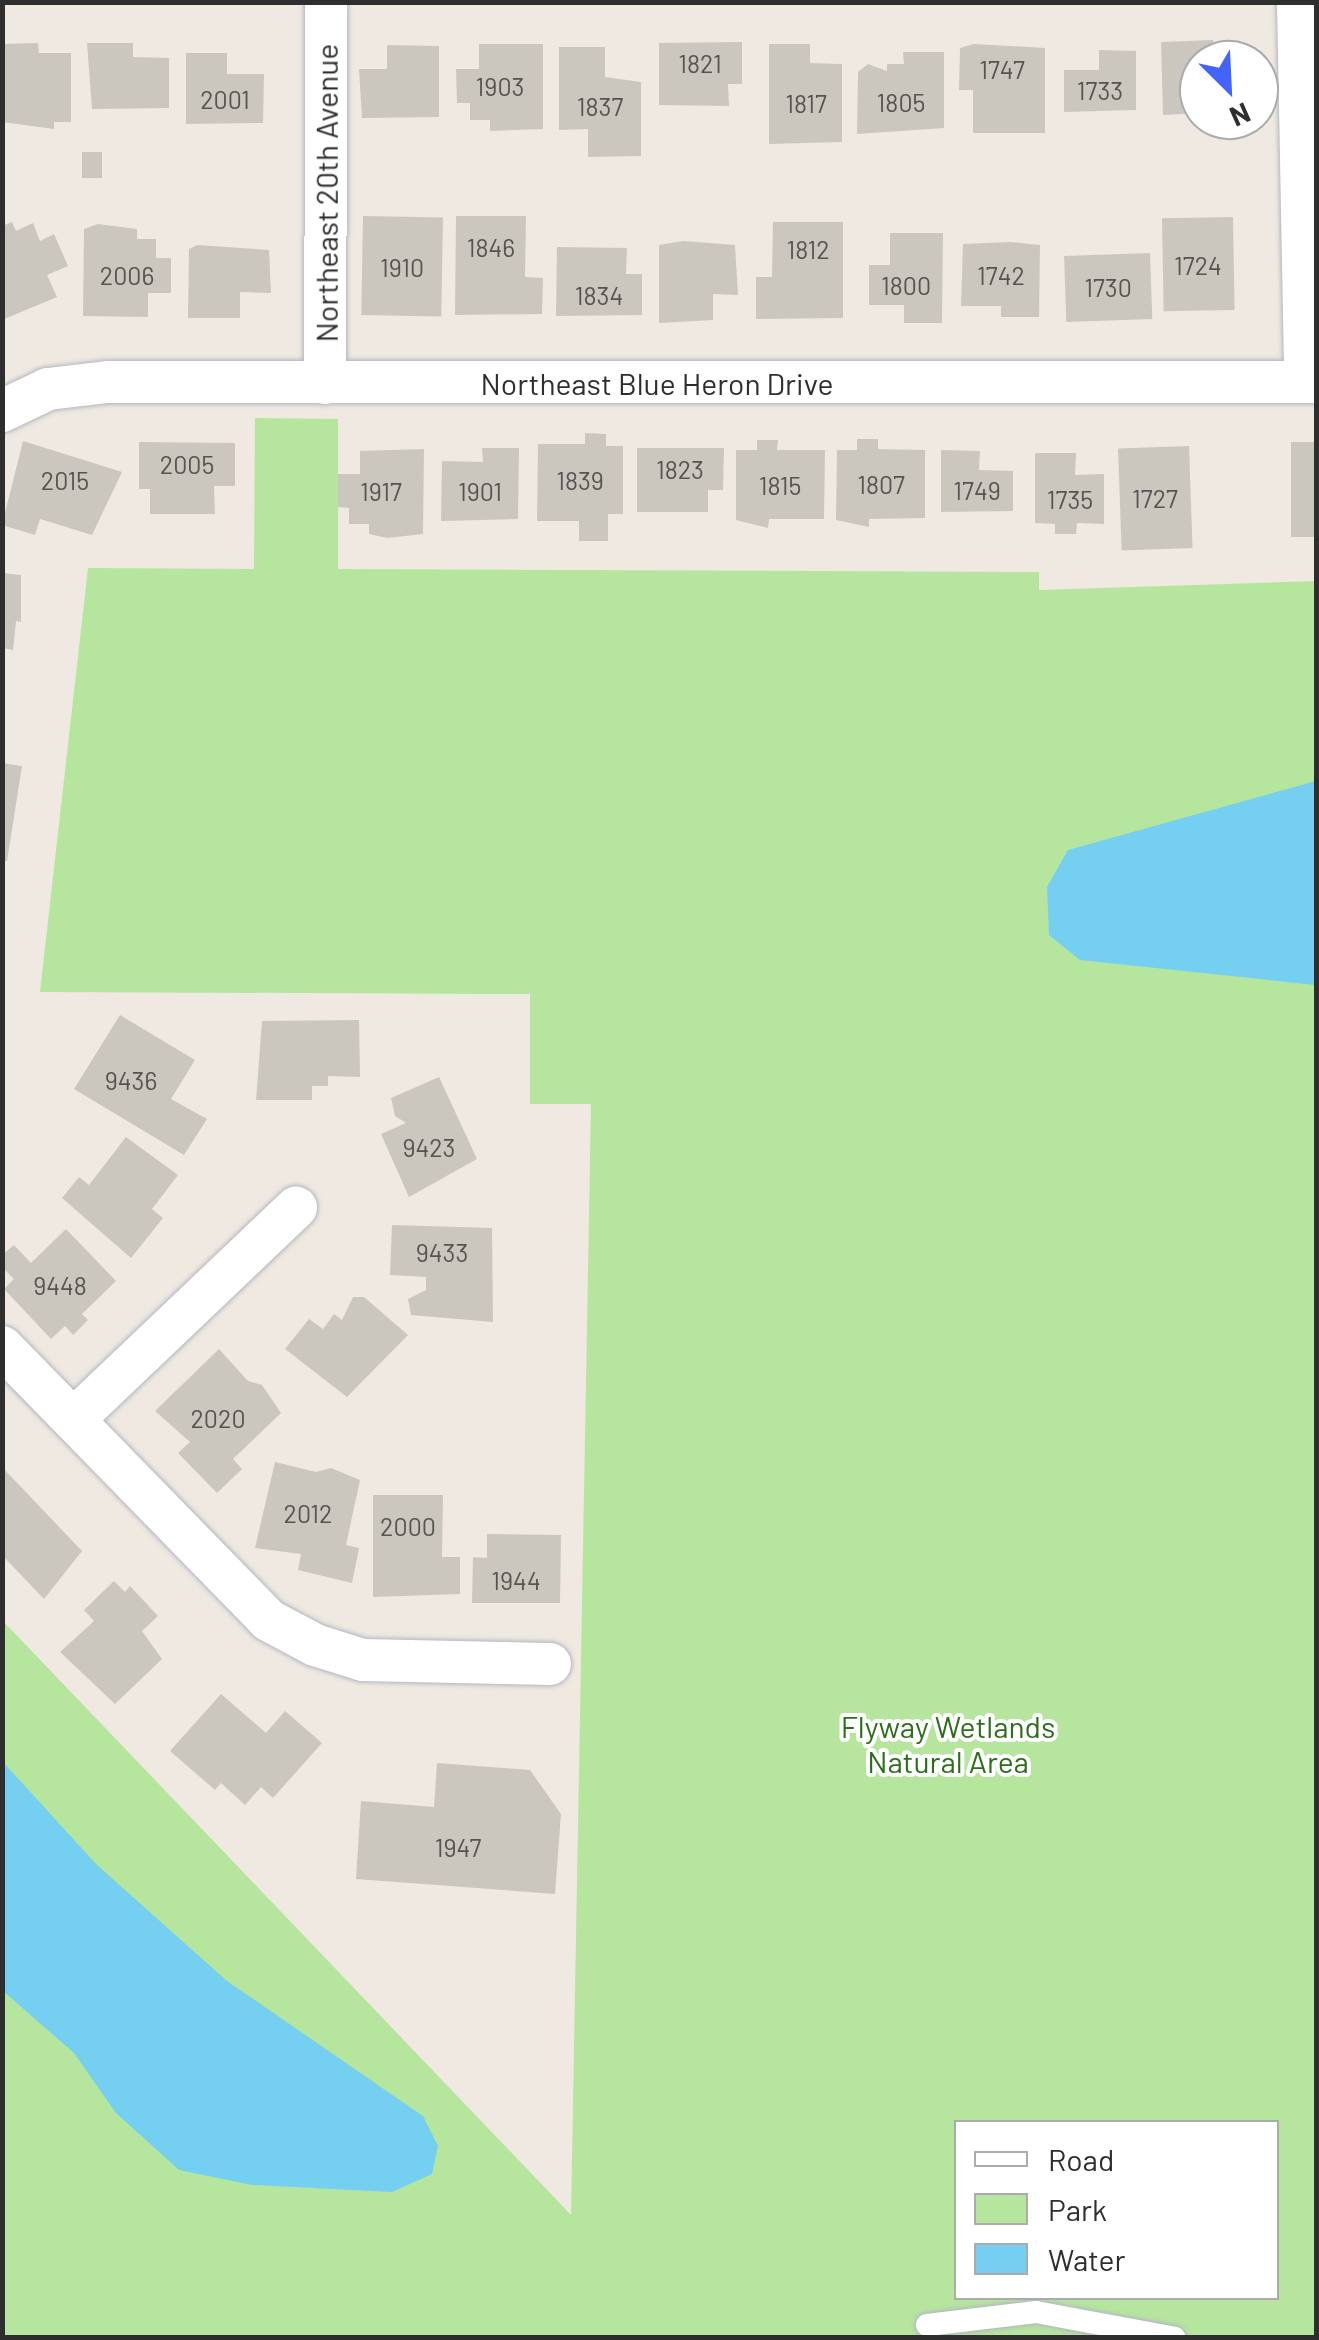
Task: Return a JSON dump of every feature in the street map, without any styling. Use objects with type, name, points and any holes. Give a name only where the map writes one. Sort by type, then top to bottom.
[{"type":"street","name":"Northeast 20th Avenue","points":[[325,382],[326,2]]},
{"type":"street","points":[[1298,2],[1311,382]]},
{"type":"street","name":"Northeast Blue Heron Drive","points":[[2,411],[48,389],[80,384],[1311,382]]},
{"type":"street","points":[[73,1420],[296,1208]]},
{"type":"street","points":[[2,1347],[240,1596],[314,1645],[363,1660],[550,1664]]},
{"type":"lane","points":[[927,2325],[1036,2312],[1175,2338]]},
{"type":"green space","name":"Flyway Wetlands Natural Area","points":[[255,418],[338,419],[338,569],[1039,572],[1039,590],[1316,581],[1316,2337],[3,2337],[2,1620],[571,2215],[591,1104],[530,1104],[530,994],[40,992],[88,568],[254,569]]},
{"type":"water","points":[[1316,781],[1316,985],[1080,960],[1049,935],[1047,887],[1068,850]]},
{"type":"water","points":[[3,1762],[96,1864],[227,1981],[423,2116],[438,2146],[432,2174],[392,2192],[252,2185],[179,2170],[116,2113],[74,2053],[3,1991]]},
{"type":"building","points":[[1179,41],[1179,114],[1163,115],[1161,42]]},
{"type":"building","points":[[742,42],[742,84],[728,84],[729,106],[659,105],[659,43]]},
{"type":"building","points":[[38,43],[39,53],[71,53],[71,122],[54,122],[54,129],[2,122],[2,44]]},
{"type":"building","points":[[87,43],[133,43],[133,57],[169,58],[169,108],[92,109]]},
{"type":"building","points":[[479,44],[543,44],[543,129],[490,131],[490,120],[470,120],[470,103],[457,103],[456,69],[479,69]]},
{"type":"building","points":[[769,44],[810,44],[810,63],[842,64],[842,142],[769,144]]},
{"type":"building","points":[[974,44],[1045,48],[1045,133],[973,133],[973,90],[959,90],[960,48]]},
{"type":"building","points":[[387,45],[439,46],[439,117],[362,118],[359,69],[387,69]]},
{"type":"building","points":[[559,47],[605,47],[605,77],[641,82],[641,156],[588,157],[588,129],[559,130]]},
{"type":"building","points":[[1099,50],[1136,51],[1136,110],[1064,112],[1064,70],[1099,70]]},
{"type":"building","points":[[903,52],[944,52],[944,128],[857,134],[858,72],[868,64],[887,71],[887,64],[904,64]]},
{"type":"building","points":[[186,53],[227,53],[227,74],[264,74],[263,123],[186,124]]},
{"type":"building","points":[[82,152],[102,152],[102,178],[82,178]]},
{"type":"building","points":[[363,216],[443,217],[441,316],[361,315]]},
{"type":"building","points":[[456,216],[526,216],[525,277],[543,278],[542,314],[455,315]]},
{"type":"building","points":[[1233,217],[1235,310],[1164,311],[1162,218]]},
{"type":"building","points":[[12,222],[16,231],[33,223],[40,241],[54,234],[68,266],[47,275],[57,297],[2,320],[2,226]]},
{"type":"building","points":[[773,222],[843,222],[843,318],[756,319],[756,277],[772,277]]},
{"type":"building","points":[[98,224],[137,229],[137,239],[156,239],[156,258],[171,258],[171,293],[148,293],[148,317],[83,316],[84,229]]},
{"type":"building","points":[[890,233],[943,233],[942,323],[904,323],[904,305],[869,305],[869,265],[890,265]]},
{"type":"building","points":[[683,241],[735,245],[738,295],[713,294],[713,320],[659,323],[659,245]]},
{"type":"building","points":[[963,244],[1040,245],[1039,317],[1001,317],[1001,306],[961,306]]},
{"type":"building","points":[[197,245],[269,250],[271,293],[240,292],[240,318],[188,318],[189,249]]},
{"type":"building","points":[[557,247],[627,248],[626,274],[642,274],[642,315],[556,316]]},
{"type":"building","points":[[1150,253],[1152,319],[1066,322],[1064,256]]},
{"type":"building","points":[[585,433],[606,434],[606,446],[623,446],[623,514],[608,514],[608,541],[579,541],[579,521],[537,521],[538,444],[585,444]]},
{"type":"building","points":[[857,439],[878,439],[878,449],[925,450],[925,518],[869,519],[869,527],[836,520],[837,450],[857,450]]},
{"type":"building","points":[[757,440],[778,440],[777,450],[825,450],[824,519],[769,519],[768,528],[736,520],[736,450],[757,450]]},
{"type":"building","points":[[23,441],[122,472],[92,535],[40,519],[35,535],[2,525]]},
{"type":"building","points":[[139,442],[235,443],[235,486],[214,486],[215,514],[150,514],[150,489],[139,489]]},
{"type":"building","points":[[1291,442],[1316,442],[1316,537],[1291,537]]},
{"type":"building","points":[[1189,446],[1193,548],[1122,550],[1118,448]]},
{"type":"building","points":[[482,448],[519,448],[518,519],[441,521],[442,461],[483,462]]},
{"type":"building","points":[[637,448],[724,448],[723,490],[708,490],[708,512],[637,512]]},
{"type":"building","points":[[424,449],[423,534],[387,538],[369,534],[369,524],[349,524],[349,508],[338,507],[338,474],[360,474],[360,451]]},
{"type":"building","points":[[941,450],[980,451],[979,470],[1013,471],[1013,511],[941,512]]},
{"type":"building","points":[[1035,453],[1076,453],[1075,475],[1104,474],[1104,524],[1077,523],[1076,534],[1055,534],[1055,524],[1035,523]]},
{"type":"building","points":[[2,573],[21,575],[21,622],[16,621],[13,650],[2,648]]},
{"type":"building","points":[[2,763],[22,766],[7,861],[2,861]]},
{"type":"building","points":[[120,1015],[195,1060],[171,1099],[207,1119],[184,1155],[74,1089]]},
{"type":"building","points":[[359,1020],[360,1077],[328,1076],[328,1086],[312,1086],[312,1100],[256,1100],[262,1021]]},
{"type":"building","points":[[439,1077],[477,1159],[409,1197],[381,1134],[406,1123],[395,1116],[391,1098]]},
{"type":"building","points":[[126,1137],[178,1175],[152,1209],[163,1218],[131,1258],[62,1198],[79,1177],[89,1185]]},
{"type":"building","points":[[392,1225],[492,1228],[493,1322],[411,1315],[408,1299],[426,1290],[426,1277],[390,1275]]},
{"type":"building","points":[[66,1229],[116,1281],[82,1314],[88,1320],[73,1335],[65,1326],[51,1339],[4,1289],[14,1279],[2,1267],[2,1255],[14,1245],[31,1263]]},
{"type":"building","points":[[353,1297],[364,1297],[408,1335],[347,1397],[285,1349],[309,1319],[323,1329],[334,1314],[342,1320]]},
{"type":"building","points":[[219,1349],[248,1381],[262,1385],[281,1413],[233,1459],[242,1469],[217,1493],[178,1453],[190,1442],[155,1411]]},
{"type":"building","points":[[275,1462],[316,1472],[331,1468],[360,1480],[346,1545],[359,1548],[352,1583],[298,1570],[301,1554],[255,1548]]},
{"type":"building","points":[[2,1467],[82,1551],[44,1599],[2,1555]]},
{"type":"building","points":[[373,1495],[443,1495],[442,1557],[460,1557],[460,1594],[373,1597]]},
{"type":"building","points":[[487,1534],[561,1535],[560,1603],[472,1603],[473,1557],[487,1558]]},
{"type":"building","points":[[114,1581],[125,1592],[130,1586],[158,1616],[142,1631],[162,1659],[115,1704],[60,1652],[94,1621],[84,1610]]},
{"type":"building","points":[[221,1694],[266,1733],[285,1711],[322,1743],[273,1798],[261,1787],[245,1805],[221,1783],[215,1790],[170,1751]]},
{"type":"building","points":[[437,1763],[530,1770],[561,1814],[555,1894],[356,1879],[361,1801],[434,1807]]}]
